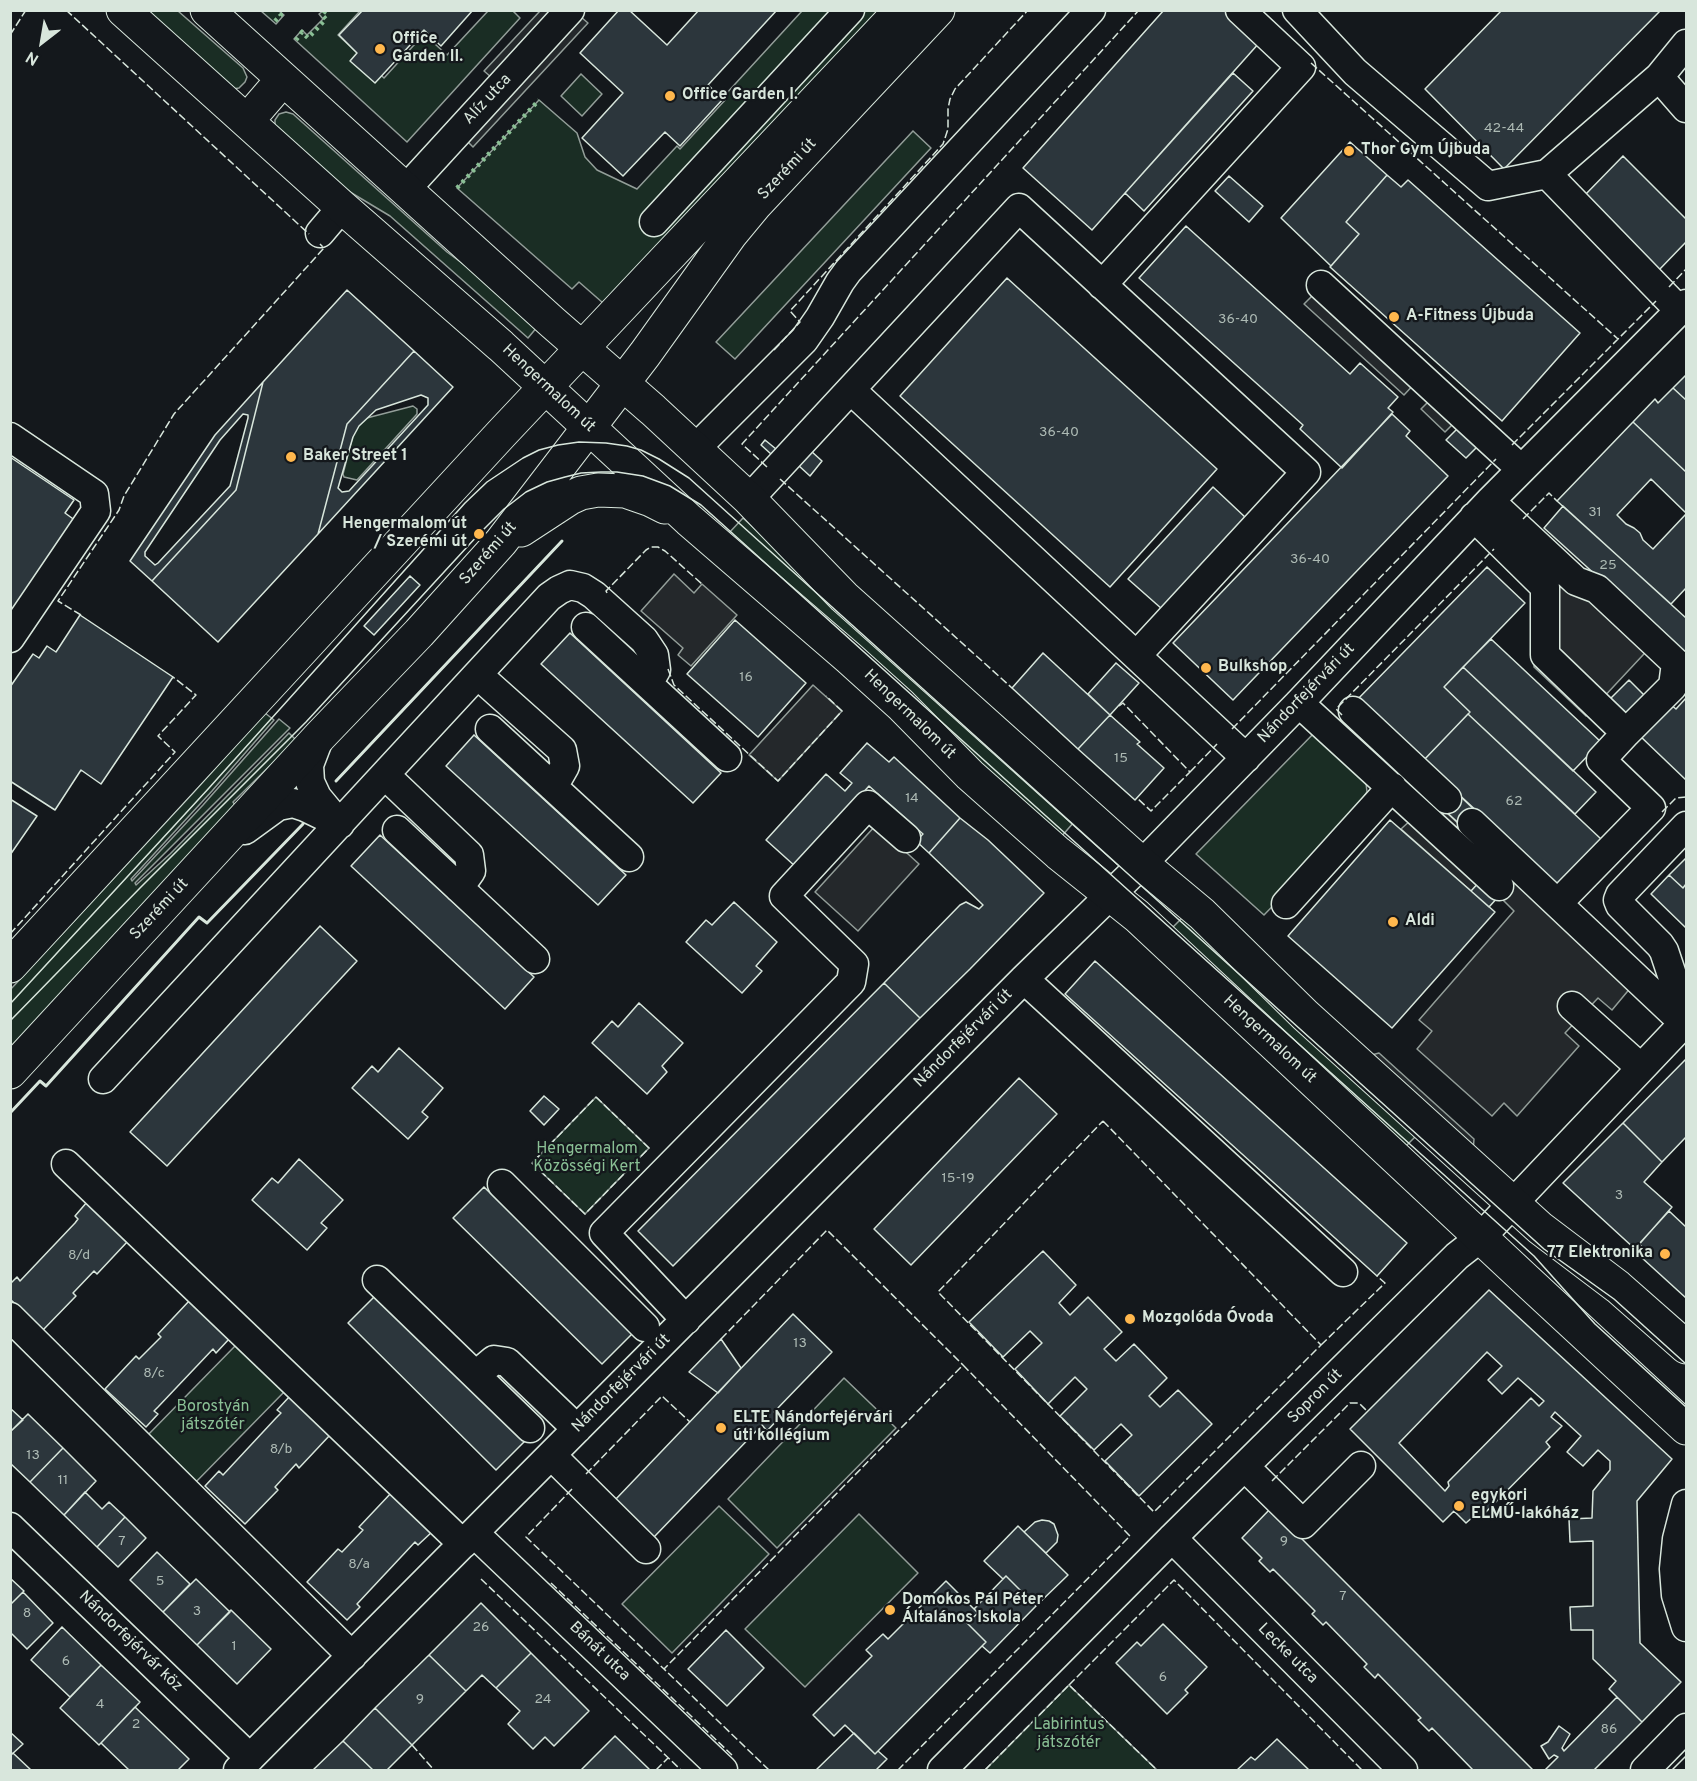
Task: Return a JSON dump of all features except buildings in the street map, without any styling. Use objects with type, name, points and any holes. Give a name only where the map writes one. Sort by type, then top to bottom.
[{"type":"main road","name":"Hengermalom út","points":[[123,10],[501,346],[690,520],[858,666],[970,774],[1058,853],[1137,916],[1686,1428]]},
{"type":"main road","points":[[207,10],[695,449],[749,499],[844,597],[1142,864],[1202,914],[1305,1015],[1561,1245],[1618,1287],[1686,1347]]},
{"type":"main road","name":"Szerémi út","points":[[10,966],[545,387],[901,10]]},
{"type":"main road","name":"Szerémi út","points":[[10,1072],[501,542],[590,428],[731,234],[755,205],[938,10]]},
{"type":"main road","points":[[247,122],[283,79]]},
{"type":"main road","points":[[501,542],[570,498],[598,490],[625,491],[651,500],[690,520]]},
{"type":"street","name":"Alíz utca","points":[[406,189],[570,10]]},
{"type":"street","points":[[654,222],[850,10]]},
{"type":"street","points":[[695,449],[804,340],[848,271],[1090,10]]},
{"type":"street","points":[[1102,285],[1301,67],[1240,10]]},
{"type":"street","points":[[1297,10],[1355,72],[1488,186],[1547,174],[1659,77],[1686,44]]},
{"type":"street","points":[[1659,77],[1686,108]]},
{"type":"street","points":[[1547,174],[1683,307]]},
{"type":"street","points":[[320,233],[342,207]]},
{"type":"street","points":[[749,499],[1019,208],[1306,472],[1137,655]]},
{"type":"street","points":[[1321,285],[1521,469]]},
{"type":"street","name":"Nándorfejérvári út","points":[[244,1764],[1024,979],[1112,895],[1299,703],[1482,509],[1683,307]]},
{"type":"street","points":[[851,390],[1246,758]]},
{"type":"street","points":[[10,437],[94,494],[96,511],[10,638]]},
{"type":"street","points":[[1482,509],[1500,542],[1545,587],[1545,655],[1626,733]]},
{"type":"street","points":[[1482,509],[1576,581],[1598,589],[1676,663],[1673,686],[1601,760],[1651,808],[1558,903]]},
{"type":"street","points":[[103,1079],[549,597],[570,585],[582,588],[594,595],[644,640],[654,655],[656,670],[648,684]]},
{"type":"street","points":[[586,627],[727,757]]},
{"type":"street","points":[[478,675],[562,750],[565,766],[553,787]]},
{"type":"street","points":[[1299,703],[1499,886]]},
{"type":"street","points":[[1353,711],[1447,799]]},
{"type":"street","points":[[490,729],[629,857]]},
{"type":"street","points":[[321,735],[309,765],[310,782],[317,796],[340,824]]},
{"type":"street","points":[[385,775],[469,855],[471,871],[459,888]]},
{"type":"street","points":[[1286,904],[1392,787]]},
{"type":"street","points":[[208,858],[278,806],[293,803],[340,824]]},
{"type":"street","points":[[576,1259],[851,982],[854,964],[784,896],[837,854],[868,805],[906,838]]},
{"type":"street","points":[[1472,823],[1558,903],[1686,1014]]},
{"type":"street","points":[[1686,826],[1618,900],[1620,905],[1664,951],[1686,1014]]},
{"type":"street","points":[[397,830],[535,959]]},
{"type":"street","points":[[1024,979],[1343,1272]]},
{"type":"street","points":[[1572,1006],[1641,1068]]},
{"type":"street","name":"Sopron út","points":[[942,1770],[1457,1256],[1480,1238],[1641,1068],[1686,1014]]},
{"type":"street","name":"Bánát utca","points":[[66,1164],[468,1538],[723,1770]]},
{"type":"street","points":[[502,1184],[645,1327]]},
{"type":"street","points":[[604,1233],[686,1320]]},
{"type":"street","points":[[377,1280],[530,1428]]},
{"type":"street","points":[[10,1317],[352,1656]]},
{"type":"street","points":[[476,1375],[494,1360],[507,1362],[577,1430]]},
{"type":"street","points":[[551,1455],[646,1549]]},
{"type":"street","points":[[1245,1467],[1303,1524],[1361,1466]]},
{"type":"street","points":[[1686,1504],[1677,1539],[1674,1569],[1676,1595],[1686,1627]]},
{"type":"street","name":"Nándorfejérvár köz","points":[[10,1527],[244,1764]]},
{"type":"street","name":"Lecke utca","points":[[1172,1538],[1403,1770]]},
{"type":"street","points":[[1645,1770],[1686,1728]]},
{"type":"green space","points":[[143,11],[178,11],[243,68],[247,77],[245,82],[239,88],[233,89]]},
{"type":"green space","points":[[261,11],[279,11],[284,15],[276,24]]},
{"type":"green space","points":[[323,11],[360,11],[338,35],[384,78],[424,34],[447,55],[488,11],[513,11],[520,18],[407,142],[294,39],[302,30],[307,35],[323,19],[319,14]]},
{"type":"green space","points":[[802,11],[879,11],[603,303],[579,282],[572,289],[457,188],[539,100],[577,133],[585,157],[597,170],[637,189],[677,146],[680,149],[727,98],[725,95]]},
{"type":"green space","points":[[581,74],[602,94],[582,116],[561,96]]},
{"type":"green space","points":[[286,112],[293,114],[447,252],[538,326],[528,338],[390,216],[345,189],[275,128],[275,120],[279,114]]},
{"type":"green space","points":[[913,131],[931,148],[735,359],[716,342]]},
{"type":"green space","points":[[413,406],[417,409],[417,414],[357,480],[344,477],[354,431],[363,419]]},
{"type":"green space","points":[[743,518],[1074,822],[1061,837],[728,534]]},
{"type":"green space","points":[[265,713],[274,720],[131,879],[132,881],[279,719],[290,728],[135,883],[136,885],[170,854],[289,733],[296,740],[233,802],[235,805],[11,1049],[10,990]]},
{"type":"green space","points":[[1317,730],[1366,783],[1367,792],[1330,847],[1264,915],[1196,854]]},
{"type":"green space","points":[[1182,918],[1421,1131],[1406,1146],[1169,931]]},
{"type":"green space","name":"Hengermalom Közösségi Kert","points":[[596,1097],[649,1148],[585,1214],[532,1163]]},
{"type":"green space","name":"Borostyán játszótér","points":[[236,1345],[285,1391],[192,1486],[144,1439]]},
{"type":"green space","points":[[844,1378],[896,1428],[777,1548],[728,1499]]},
{"type":"green space","points":[[719,1506],[769,1554],[672,1653],[622,1604]]},
{"type":"green space","points":[[859,1514],[918,1573],[805,1687],[745,1629]]},
{"type":"green space","name":"Labirintus játszótér","points":[[1069,1685],[1157,1770],[985,1770]]},
{"type":"shaded area","points":[[540,11],[552,11],[491,77],[484,71]]},
{"type":"shaded area","points":[[581,17],[588,23],[473,147],[467,141]]},
{"type":"shaded area","points":[[1318,290],[1417,381],[1404,395],[1304,304]]},
{"type":"shaded area","points":[[1432,398],[1456,421],[1445,432],[1421,409]]},
{"type":"shaded area","points":[[1538,533],[1657,640],[1586,716],[1534,667]]},
{"type":"shaded area","points":[[674,574],[694,593],[702,584],[737,615],[691,666],[678,655],[683,648],[641,611]]},
{"type":"shaded area","points":[[813,685],[842,711],[778,781],[749,755]]},
{"type":"shaded area","points":[[1433,800],[1632,986],[1612,1010],[1598,998],[1565,1033],[1579,1046],[1517,1116],[1504,1103],[1492,1116],[1417,1049],[1432,1031],[1419,1020],[1514,911],[1499,896],[1471,891],[1401,829]]},
{"type":"shaded area","points":[[876,825],[919,864],[858,931],[815,892]]},
{"type":"shaded area","points":[[1379,1053],[1474,1139],[1473,1152],[1368,1056]]},
{"type":"tram line","points":[[10,1004],[209,788],[465,503],[487,482],[523,458],[539,450],[558,445],[579,442],[627,446],[659,459],[689,478],[1544,1249],[1614,1299],[1686,1364]]},
{"type":"tram line","points":[[10,1021],[306,722],[504,509],[526,492],[547,482],[581,473],[617,472],[643,476],[670,486],[701,505],[1534,1256],[1595,1324],[1686,1407]]},
{"type":"tram line","points":[[1672,1770],[1686,1756]]},
{"type":"hedge","points":[[275,21],[281,15],[277,10]]},
{"type":"hedge","points":[[296,40],[302,32],[308,38],[326,19],[322,15],[326,10]]},
{"type":"hedge","points":[[457,188],[539,100]]},
{"type":"fence","points":[[10,35],[26,10]]},
{"type":"fence","points":[[66,10],[309,234]]},
{"type":"fence","points":[[774,350],[800,322],[790,311],[943,144],[948,129],[950,99],[955,89],[1028,10]]},
{"type":"fence","points":[[767,467],[742,444],[1139,10]]},
{"type":"fence","points":[[1311,63],[1618,339]]},
{"type":"fence","points":[[81,615],[58,601],[119,510],[124,496],[174,414],[324,248],[320,244]]},
{"type":"fence","points":[[1669,287],[1686,269]]},
{"type":"fence","points":[[1512,445],[1656,301]]},
{"type":"fence","points":[[1232,729],[1496,459]]},
{"type":"fence","points":[[780,479],[1012,688]]},
{"type":"fence","points":[[1523,519],[1549,493],[1557,501]]},
{"type":"fence","points":[[607,593],[606,591],[651,547],[658,547],[665,551],[702,584]]},
{"type":"fence","points":[[1342,715],[1336,709],[1494,549]]},
{"type":"fence","points":[[668,669],[674,685],[778,781],[842,711],[826,696]]},
{"type":"fence","points":[[10,934],[175,752],[158,736],[196,695],[173,677]]},
{"type":"fence","points":[[1119,706],[1123,703],[1190,772],[1151,811],[1137,798]]},
{"type":"fence","points":[[1190,772],[1217,744]]},
{"type":"fence","points":[[1662,812],[1676,798],[1686,797]]},
{"type":"fence","points":[[596,1097],[649,1148],[585,1214],[532,1163],[596,1097]]},
{"type":"fence","points":[[1103,1121],[1321,1345],[1154,1512],[938,1292],[1103,1121]]},
{"type":"fence","points":[[721,1339],[827,1230],[963,1365]]},
{"type":"fence","points":[[1321,1345],[1385,1283],[1377,1276]]},
{"type":"fence","points":[[769,1770],[664,1669],[963,1365],[1130,1536],[898,1770]]},
{"type":"fence","points":[[586,1474],[662,1396],[690,1422]]},
{"type":"fence","points":[[1272,1481],[1350,1403],[1359,1403],[1367,1411]]},
{"type":"fence","points":[[572,1489],[526,1537],[664,1669]]},
{"type":"fence","points":[[481,1579],[681,1770]]},
{"type":"fence","points":[[1069,1685],[1174,1580],[1362,1770]]},
{"type":"fence","points":[[551,1583],[732,1755]]},
{"type":"fence","points":[[985,1770],[1069,1685],[1157,1770]]},
{"type":"fence","points":[[412,1745],[434,1770]]},
{"type":"fence","points":[[656,1770],[668,1758]]},
{"type":"wall","points":[[336,781],[562,541]]},
{"type":"wall","points":[[10,1113],[40,1081],[46,1086],[199,917],[207,923],[303,824]]},
{"type":"place","name":"Office Garden II.","points":[[380,49]]},
{"type":"place","name":"Office Garden I.","points":[[670,96]]},
{"type":"place","name":"Thor Gym Újbuda","points":[[1349,151]]},
{"type":"place","name":"A-Fitness Újbuda","points":[[1394,317]]},
{"type":"place","name":"Baker Street 1","points":[[291,457]]},
{"type":"place","name":"Hengermalom út / Szerémi út","points":[[479,534]]},
{"type":"place","name":"Bulkshop","points":[[1206,668]]},
{"type":"place","name":"Aldi","points":[[1393,922]]},
{"type":"place","name":"77 Elektronika","points":[[1665,1254]]},
{"type":"place","name":"Mozgolóda Óvoda","points":[[1130,1319]]},
{"type":"place","name":"ELTE Nándorfejérvári úti kollégium","points":[[721,1428]]},
{"type":"place","name":"egykori ELMŰ-lakóház","points":[[1459,1506]]},
{"type":"place","name":"Domokos Pál Péter Általános Iskola","points":[[890,1610]]}]
